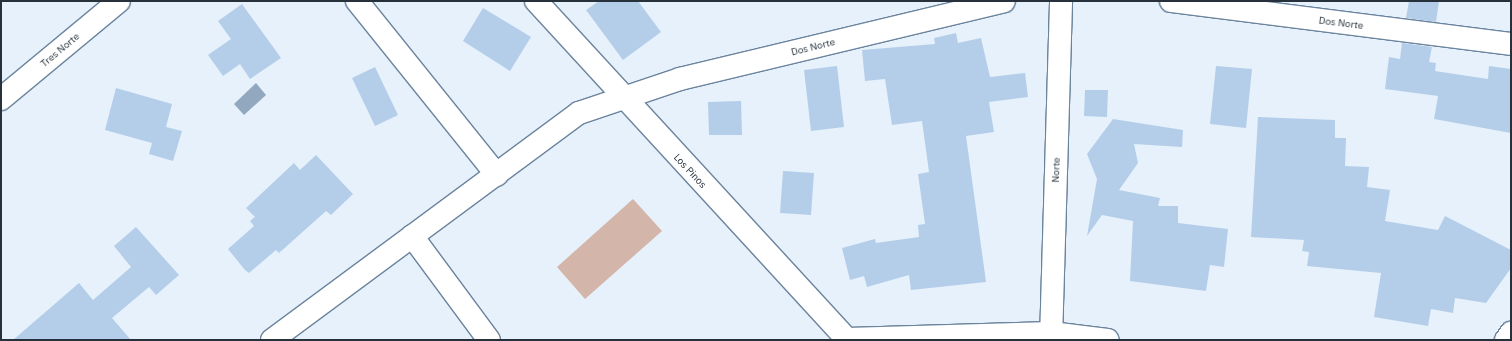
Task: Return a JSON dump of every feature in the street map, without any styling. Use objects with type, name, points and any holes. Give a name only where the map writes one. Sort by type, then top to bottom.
[{"type":"street","name":"Tres Norte","points":[[1,99],[119,1]]},
{"type":"street","points":[[357,1],[497,175]]},
{"type":"street","name":"Los Pinos","points":[[536,1],[624,100],[847,339],[1051,337]]},
{"type":"street","name":"Dos Norte","points":[[272,340],[579,113],[624,100],[680,79],[1004,1]]},
{"type":"street","name":"Norte","points":[[1051,337],[1061,1]]},
{"type":"street","name":"Dos Norte","points":[[1171,1],[1511,44]]},
{"type":"street","points":[[412,236],[489,340]]},
{"type":"street","points":[[1506,340],[1511,333]]},
{"type":"street","points":[[1051,337],[1108,340]]},
{"type":"shaded area","points":[[633,199],[662,231],[585,299],[557,267]]},
{"type":"water","points":[[256,83],[266,95],[244,115],[234,104]]},
{"type":"building","points":[[599,1],[638,1],[661,32],[623,60],[586,10]]},
{"type":"building","points":[[1409,1],[1439,1],[1436,22],[1406,18]]},
{"type":"building","points":[[242,4],[281,58],[250,79],[240,64],[223,76],[208,55],[231,39],[218,21]]},
{"type":"building","points":[[483,8],[531,37],[510,71],[463,41]]},
{"type":"building","points":[[956,33],[958,43],[981,38],[990,77],[1025,73],[1028,97],[989,102],[994,132],[966,136],[986,282],[911,290],[909,275],[867,287],[864,276],[850,280],[842,248],[875,239],[876,243],[919,237],[918,225],[925,224],[918,174],[929,172],[922,121],[892,125],[885,79],[865,81],[862,50],[935,44],[934,38]]},
{"type":"building","points":[[1402,43],[1432,47],[1429,62],[1436,63],[1435,71],[1488,79],[1489,66],[1511,69],[1511,133],[1434,119],[1438,96],[1385,89],[1389,57],[1400,59]]},
{"type":"building","points":[[837,66],[844,127],[811,131],[804,70]]},
{"type":"building","points":[[1216,66],[1252,69],[1246,128],[1210,124]]},
{"type":"building","points":[[375,67],[398,115],[375,126],[352,78]]},
{"type":"building","points":[[116,88],[172,104],[166,127],[182,131],[173,161],[149,154],[152,143],[105,130]]},
{"type":"building","points":[[1085,90],[1108,90],[1107,117],[1084,116]]},
{"type":"building","points":[[741,101],[742,135],[709,135],[708,102]]},
{"type":"building","points":[[1258,117],[1335,120],[1335,138],[1346,138],[1345,166],[1369,167],[1367,187],[1390,190],[1385,221],[1438,230],[1445,216],[1511,250],[1511,268],[1486,303],[1455,298],[1453,313],[1431,309],[1428,326],[1374,317],[1381,273],[1307,266],[1309,252],[1302,251],[1304,240],[1251,237]]},
{"type":"building","points":[[1113,119],[1183,130],[1182,147],[1134,144],[1138,163],[1119,190],[1160,198],[1158,206],[1178,206],[1178,223],[1228,229],[1224,267],[1210,265],[1206,291],[1130,281],[1133,221],[1102,215],[1087,236],[1097,179],[1087,154]]},
{"type":"building","points":[[316,155],[353,194],[331,215],[326,211],[279,253],[276,250],[249,273],[228,249],[254,226],[250,221],[255,217],[246,208],[294,163],[300,170]]},
{"type":"building","points":[[783,171],[814,173],[811,215],[780,213]]},
{"type":"building","points":[[136,227],[179,275],[156,295],[149,287],[112,318],[131,340],[13,340],[79,283],[93,300],[131,267],[114,246]]}]
